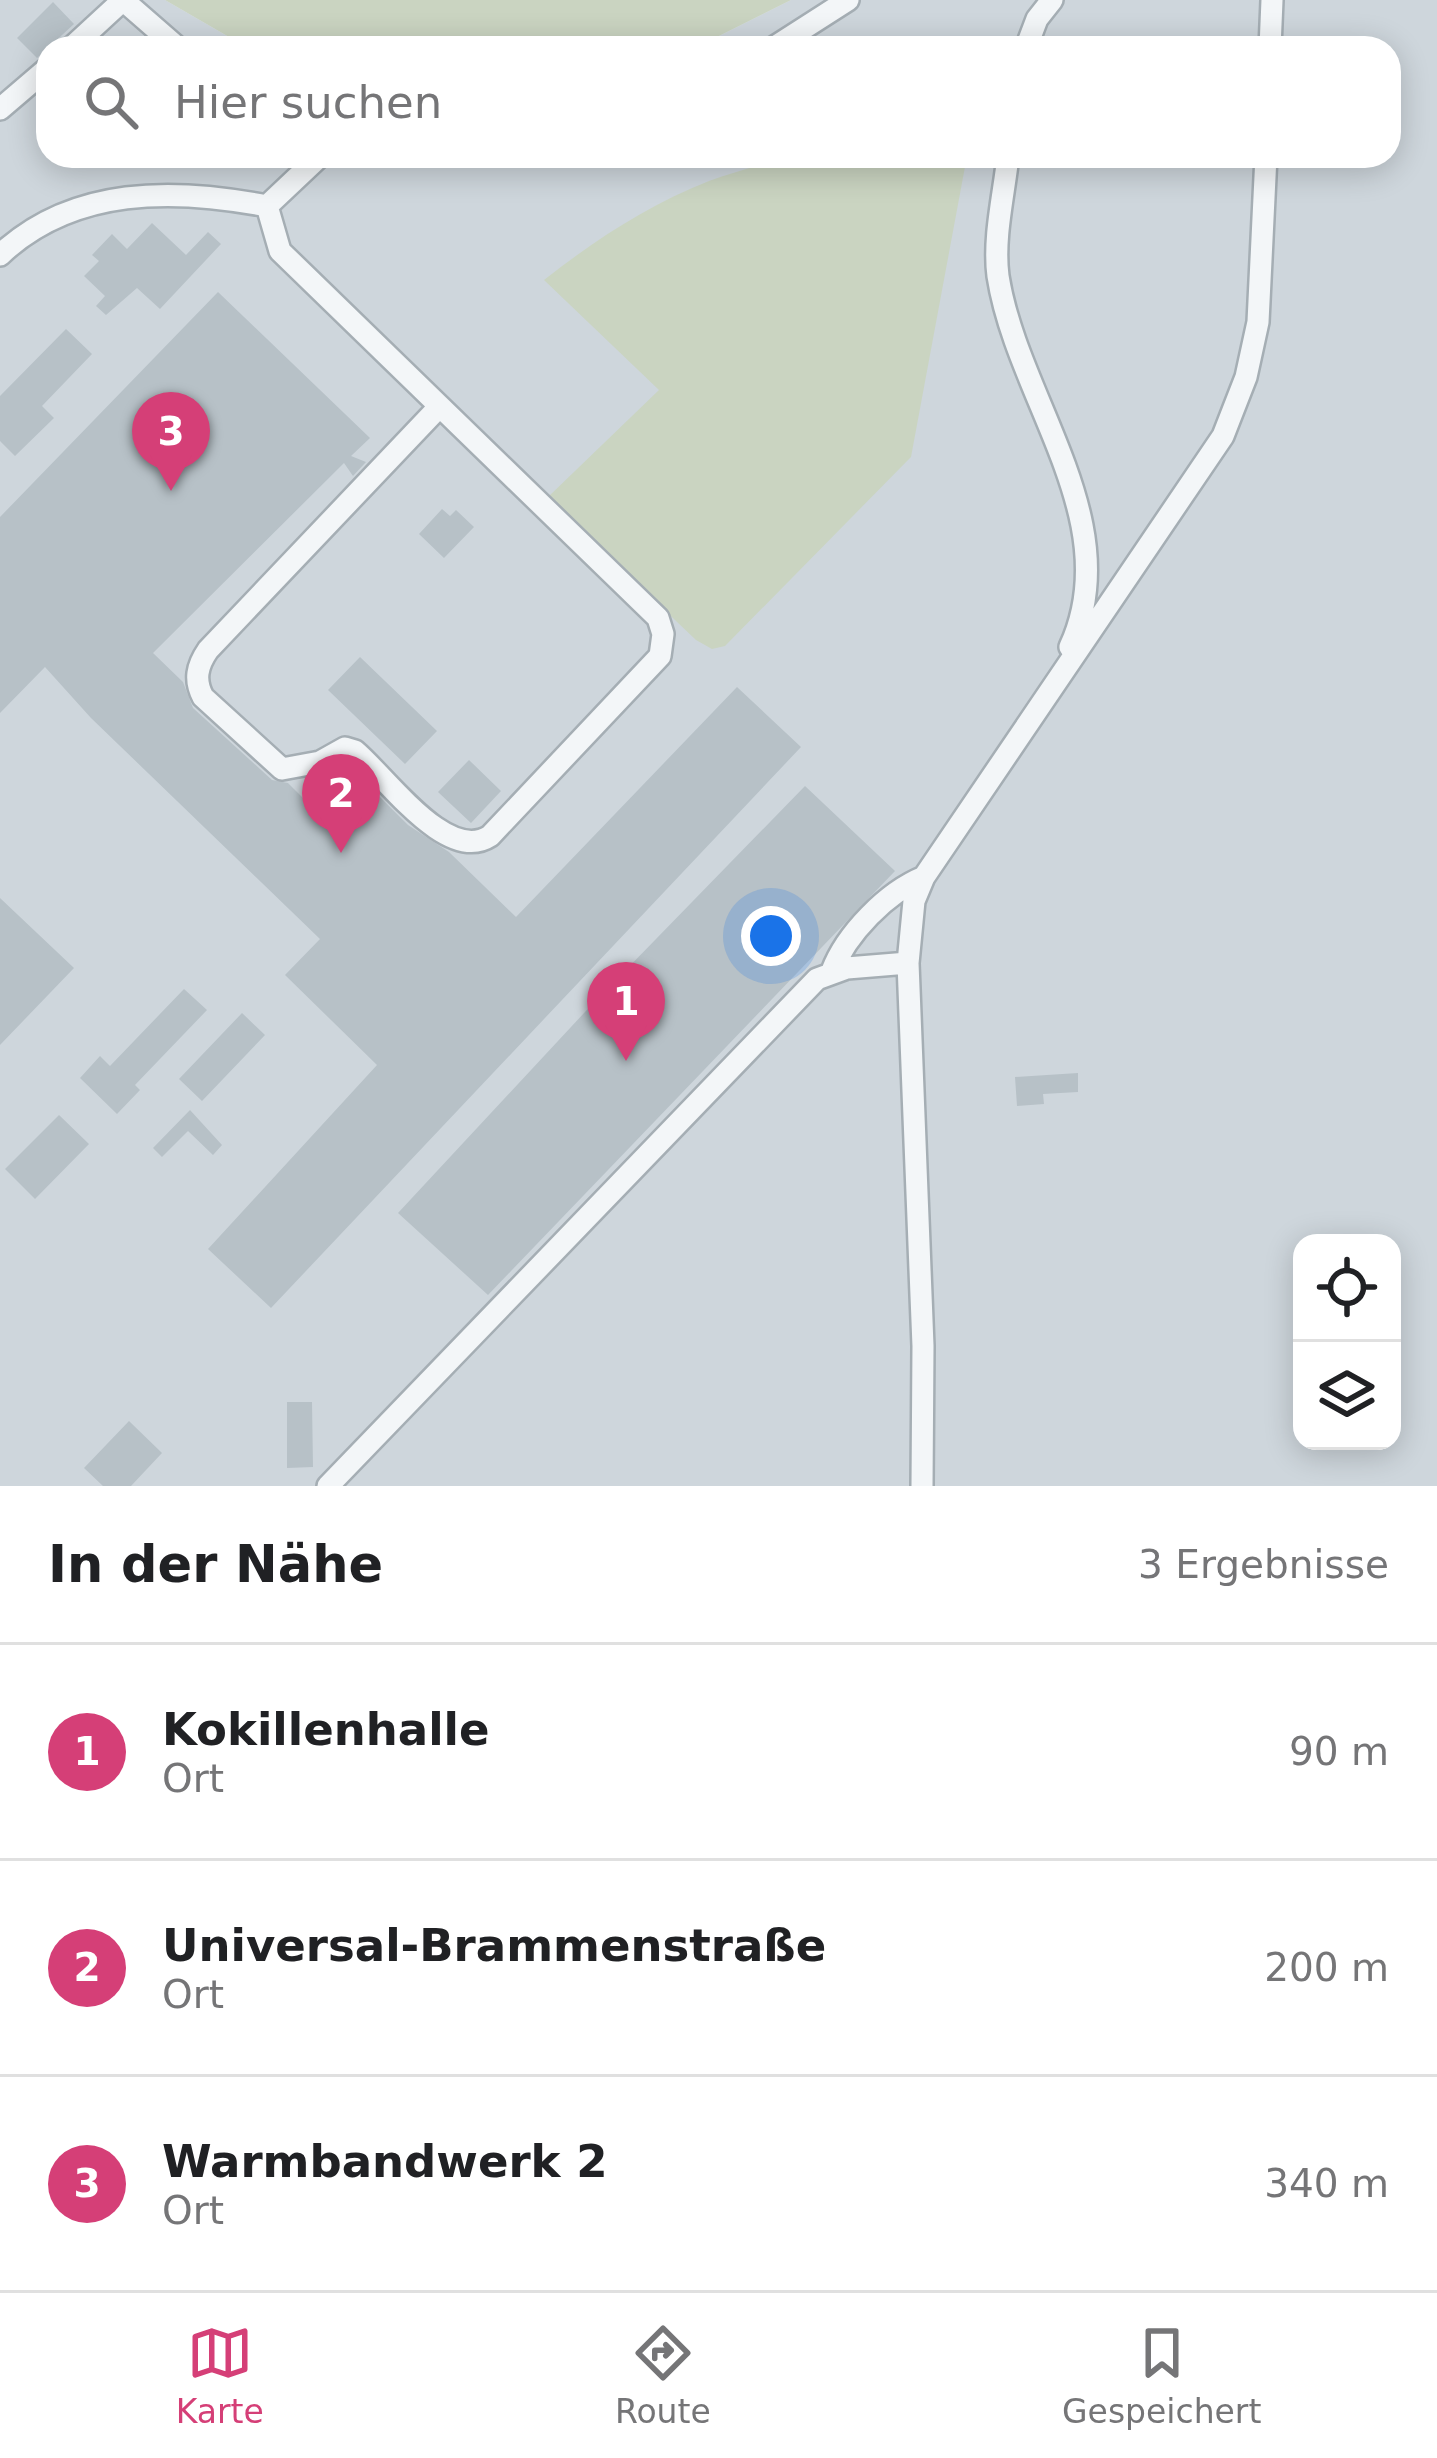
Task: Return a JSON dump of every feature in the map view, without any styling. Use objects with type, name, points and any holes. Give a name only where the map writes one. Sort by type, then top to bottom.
[{"type":"lane","points":[[84,36],[123,0],[164,36]]},
{"type":"lane","points":[[792,36],[848,0]]},
{"type":"lane","points":[[1031,36],[1052,0]]},
{"type":"lane","points":[[1270,36],[1272,0]]},
{"type":"lane","points":[[0,109],[36,78]]},
{"type":"lane","points":[[267,206],[307,168]]},
{"type":"lane","points":[[1008,168],[997,257],[999,279],[1082,518],[1089,564],[1080,626],[1046,700]]},
{"type":"lane","points":[[922,1486],[923,1346],[908,963],[914,902],[924,877],[1223,436],[1246,377],[1258,322],[1265,168]]},
{"type":"lane","points":[[0,255],[36,227],[107,200],[205,194],[267,206]]},
{"type":"lane","points":[[267,206],[280,250],[650,607],[663,634],[660,656],[490,836],[469,844],[445,837],[355,751],[345,748],[297,769],[274,765],[197,687],[199,663],[208,650],[439,407]]},
{"type":"lane","points":[[832,971],[840,949],[890,899],[924,877]]},
{"type":"lane","points":[[328,1486],[817,979],[832,971],[908,963]]},
{"type":"shaded area","points":[[0,0],[165,0],[227,36],[36,36],[36,168],[1401,168],[1401,36],[719,36],[791,0],[1437,0],[1437,1486],[0,1486]]},
{"type":"green space","points":[[165,0],[791,0],[719,36],[227,36]]},
{"type":"green space","points":[[749,168],[965,168],[911,457],[725,646],[712,649],[696,640],[547,498],[659,390],[544,280],[643,212]]},
{"type":"building","points":[[53,2],[74,24],[61,36],[36,36],[36,57],[17,38]]},
{"type":"building","points":[[152,223],[186,255],[208,232],[221,244],[160,309],[137,288],[106,315],[96,306],[105,296],[84,276],[99,261],[92,255],[112,234],[127,249]]},
{"type":"building","points":[[218,292],[370,438],[351,456],[366,462],[353,476],[344,463],[153,653],[183,682],[193,708],[272,780],[288,783],[306,801],[347,764],[408,825],[449,852],[516,917],[737,687],[801,747],[271,1308],[208,1249],[377,1065],[285,975],[320,939],[91,718],[45,667],[0,713],[0,517]]},
{"type":"building","points":[[66,329],[92,354],[42,406],[54,418],[15,456],[0,441],[0,396]]},
{"type":"building","points":[[442,509],[450,516],[456,510],[474,527],[444,558],[419,534]]},
{"type":"building","points":[[360,657],[437,731],[405,764],[328,690]]},
{"type":"building","points":[[469,760],[501,791],[471,823],[438,792]]},
{"type":"building","points":[[805,786],[895,871],[488,1295],[398,1213]]},
{"type":"building","points":[[0,898],[74,968],[0,1045]]},
{"type":"building","points":[[184,989],[207,1010],[135,1085],[140,1090],[117,1114],[80,1078],[100,1056],[110,1066]]},
{"type":"building","points":[[242,1013],[265,1035],[202,1101],[179,1079]]},
{"type":"building","points":[[1078,1073],[1078,1092],[1043,1094],[1044,1104],[1017,1106],[1015,1077]]},
{"type":"building","points":[[190,1110],[222,1145],[213,1155],[188,1131],[162,1157],[153,1148]]},
{"type":"building","points":[[59,1115],[89,1144],[35,1199],[5,1169]]},
{"type":"building","points":[[287,1402],[312,1402],[313,1467],[287,1468]]},
{"type":"building","points":[[129,1421],[162,1453],[131,1486],[103,1486],[84,1468]]},
{"type":"place","name":"Warmbandwerk 2","points":[[171,491]]},
{"type":"place","name":"Universal-Brammenstraße","points":[[341,853]]},
{"type":"place","name":"Kokillenhalle","points":[[626,1061]]}]
